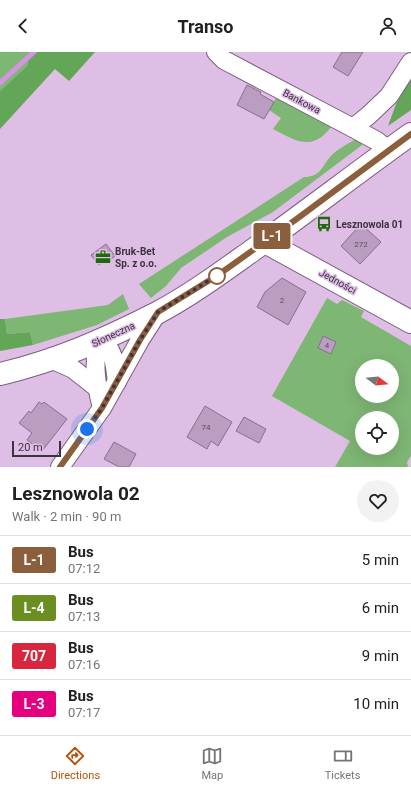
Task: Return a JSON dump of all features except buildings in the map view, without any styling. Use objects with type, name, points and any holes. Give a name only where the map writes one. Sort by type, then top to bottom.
[{"type":"main road","name":"Słoneczna","points":[[0,374],[53,360],[101,340],[158,312],[212,279],[298,218],[411,134]]},
{"type":"main road","name":"Jedności","points":[[264,242],[411,322]]},
{"type":"street","name":"Bankowa","points":[[216,52],[224,60],[377,141],[388,150]]},
{"type":"street","points":[[353,128],[389,96],[411,62]]},
{"type":"street","points":[[60,467],[102,399],[117,382],[140,340],[158,312]]},
{"type":"street","points":[[102,399],[96,353],[101,340],[110,348],[114,360],[117,382]]},
{"type":"street","points":[[53,360],[73,369],[102,399]]},
{"type":"green space","points":[[0,52],[30,52],[27,66],[0,91]]},
{"type":"green space","points":[[30,52],[95,52],[69,81],[55,69],[0,129],[0,91],[27,66]]},
{"type":"green space","points":[[411,77],[411,110],[388,126],[396,104]]},
{"type":"green space","points":[[276,98],[331,127],[317,140],[310,142],[296,140],[273,129],[281,118],[269,110]]},
{"type":"green space","points":[[354,140],[361,140],[362,145],[273,212],[227,237],[181,268],[166,286],[151,298],[139,284],[304,177],[317,174],[332,154]]},
{"type":"green space","points":[[123,294],[129,309],[97,325],[33,345],[30,332],[7,334],[5,319],[108,305]]},
{"type":"green space","points":[[327,298],[337,304],[342,300],[364,311],[361,317],[411,346],[411,456],[407,462],[408,467],[335,467],[350,441],[272,396]]},
{"type":"green space","points":[[0,319],[5,319],[7,334],[30,332],[33,345],[0,351]]},
{"type":"waterway","points":[[0,83],[34,52]]},
{"type":"bus line","name":"L-1","points":[[60,467],[102,408],[140,340],[158,312],[218,275],[411,134]]},
{"type":"place","name":"Lesznowola 01","points":[[324,224]]},
{"type":"place","name":"Bruk-Bet Sp. z o.o.","points":[[103,257]]},
{"type":"route","points":[[87,429],[102,408],[140,340],[158,312],[218,275],[217,276]]}]
